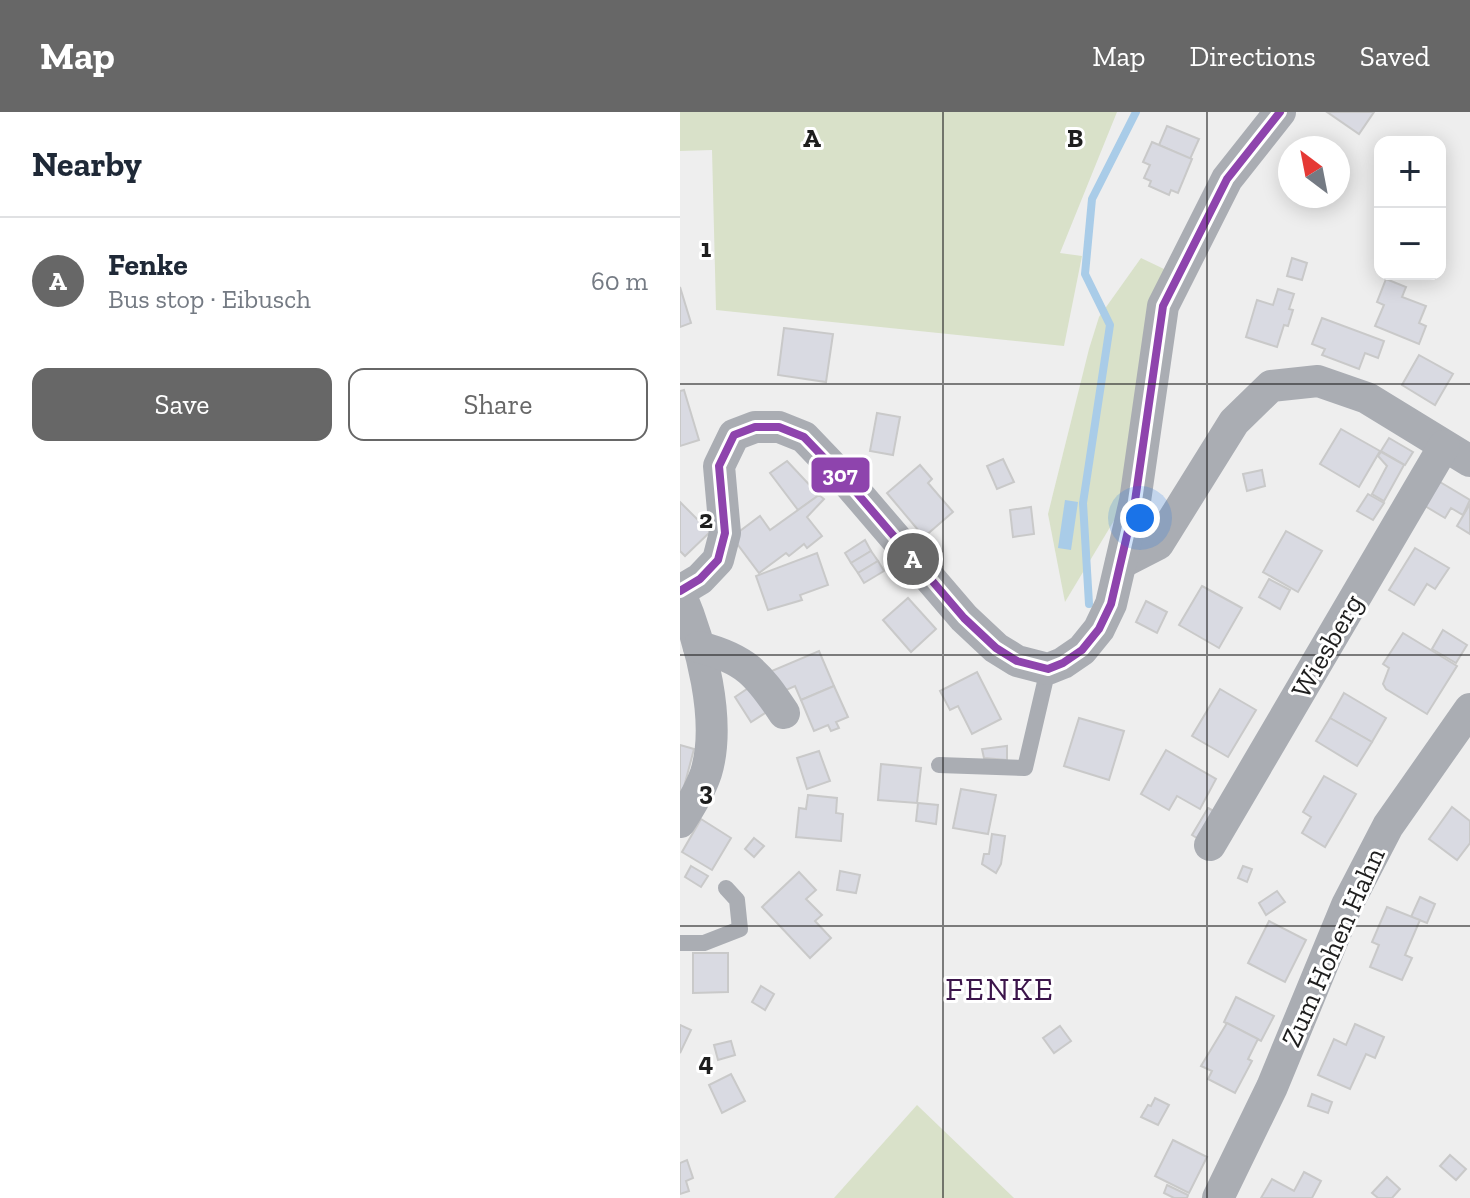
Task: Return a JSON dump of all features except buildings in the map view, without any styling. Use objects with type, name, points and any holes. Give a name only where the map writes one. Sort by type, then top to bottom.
[{"type":"street","points":[[680,822],[706,772],[711,736],[699,647],[693,622],[680,592],[700,579],[718,560],[725,533],[719,466],[734,435],[755,427],[779,427],[804,437],[850,485],[964,618],[996,648],[1017,661],[1048,669],[1063,663],[1082,650],[1099,629],[1111,604],[1135,501],[1163,306],[1227,179],[1280,112]]},
{"type":"street","points":[[1121,563],[1158,544],[1234,422],[1271,386],[1318,381],[1367,398],[1457,454]]},
{"type":"street","name":"Wiesberg","points":[[1210,845],[1457,454]]},
{"type":"street","points":[[699,647],[735,659],[760,676],[784,713]]},
{"type":"street","name":"Zum Hohen Hahn","points":[[1218,1198],[1272,1087],[1347,905],[1388,826],[1470,709]]},
{"type":"lane","points":[[939,765],[1025,768],[1048,669]]},
{"type":"lane","points":[[680,943],[704,943],[740,929],[737,900],[726,888]]},
{"type":"green space","points":[[680,112],[1117,112],[1060,253],[1082,256],[1064,346],[716,310],[712,150],[680,151]]},
{"type":"green space","points":[[1141,258],[1164,269],[1127,499],[1065,602],[1048,514],[1099,317]]},
{"type":"green space","points":[[917,1105],[1014,1198],[834,1198]]},
{"type":"water","points":[[1065,500],[1078,502],[1071,550],[1058,548]]},
{"type":"waterway","points":[[1089,604],[1083,503],[1110,325],[1085,274],[1092,199],[1136,112]]},
{"type":"transit line","name":"307","points":[[680,591],[700,579],[718,560],[725,533],[719,466],[734,435],[755,427],[779,427],[804,437],[850,485],[964,618],[996,648],[1017,661],[1048,669],[1082,650],[1099,629],[1111,604],[1135,501],[1163,306],[1227,179],[1280,112]]},
{"type":"place","name":"Fenke","points":[[913,559]]},
{"type":"district","name":"FENKE","points":[[1000,989]]}]
